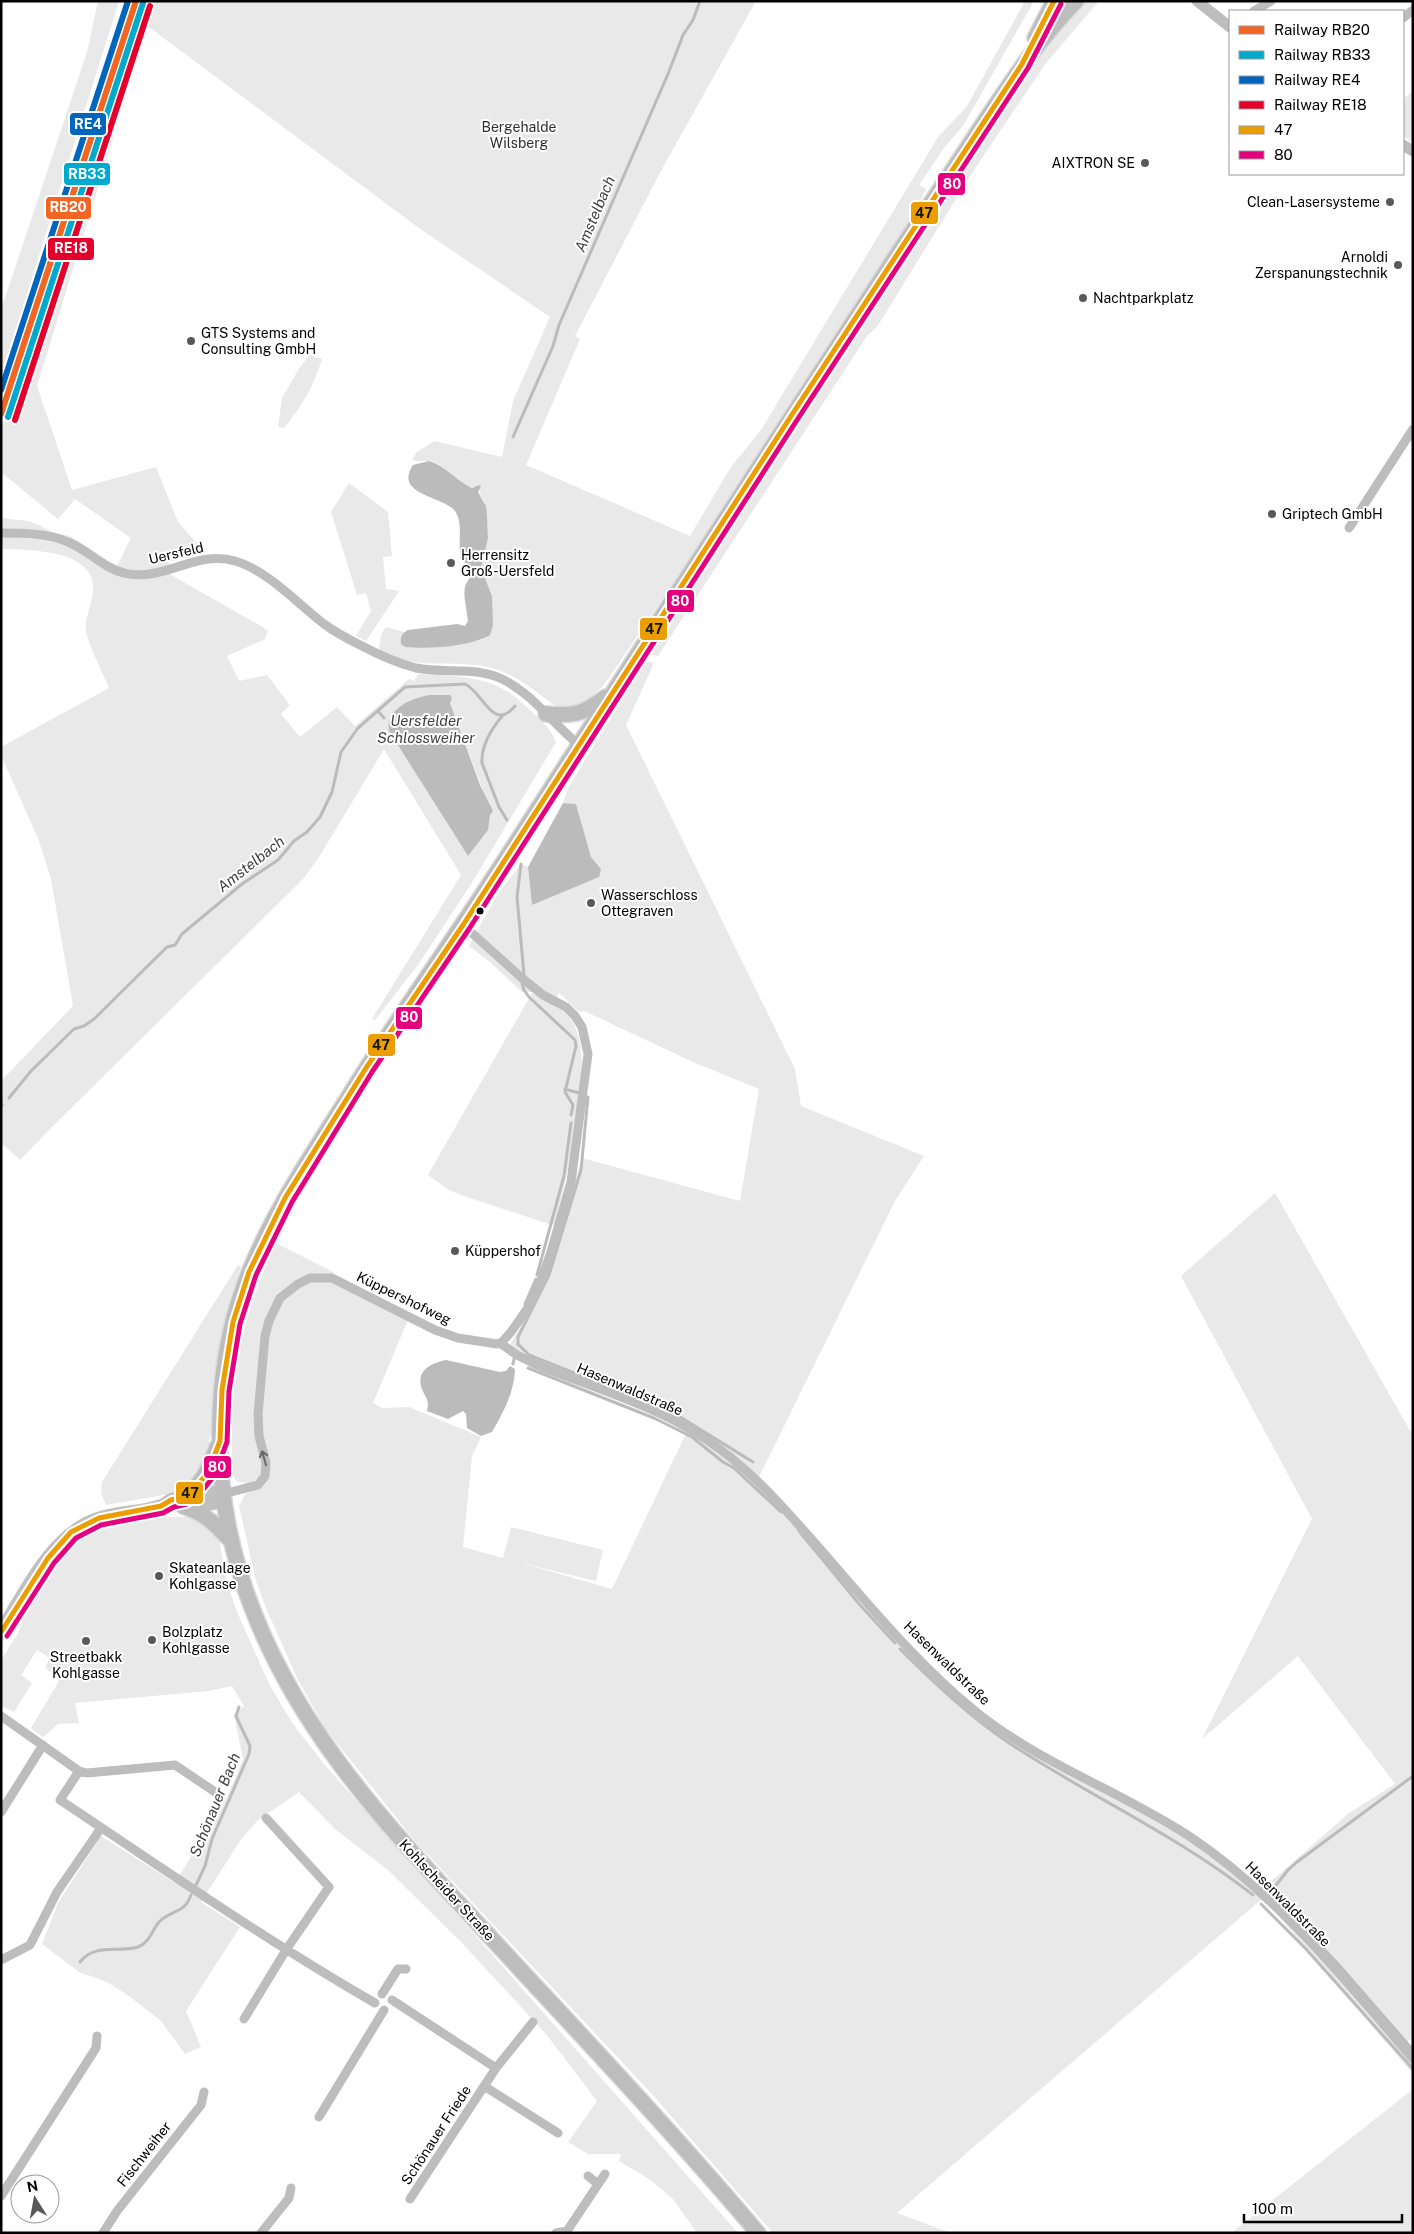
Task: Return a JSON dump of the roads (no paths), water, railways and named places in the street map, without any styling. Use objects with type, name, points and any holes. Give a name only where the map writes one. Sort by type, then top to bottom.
[{"type":"main road","points":[[184,1502],[208,1472],[220,1441],[222,1390],[233,1322],[249,1272],[273,1220],[366,1068],[462,925],[793,413],[1022,64],[1054,1]]},
{"type":"main road","points":[[1022,64],[1076,1]]},
{"type":"main road","points":[[546,714],[571,716],[582,712],[614,691]]},
{"type":"main road","name":"Kohlscheider Straße","points":[[220,1441],[223,1494],[239,1571],[265,1641],[288,1687],[308,1720],[332,1755],[399,1838],[699,2164],[758,2233]]},
{"type":"main road","points":[[184,1502],[210,1492],[223,1494]]},
{"type":"main road","points":[[1,1632],[48,1558],[71,1532],[99,1518],[162,1506],[171,1500],[184,1502],[208,1518],[232,1542]]},
{"type":"street","points":[[1198,1],[1229,25]]},
{"type":"street","points":[[1256,10],[1271,1]]},
{"type":"street","points":[[1349,528],[1413,428]]},
{"type":"street","name":"Uersfeld","points":[[1,533],[34,534],[59,538],[108,566],[123,573],[131,574],[151,574],[219,557],[237,561],[270,581],[326,625],[367,649],[416,668],[477,671],[502,680],[520,690],[579,745]]},
{"type":"street","points":[[462,925],[543,995],[566,1007],[576,1016],[582,1027],[588,1054],[571,1182],[550,1252],[540,1283],[527,1309],[511,1332],[500,1343]]},
{"type":"street","name":"Küppershofweg","points":[[223,1494],[258,1485],[265,1476],[266,1463],[258,1436],[260,1378],[269,1321],[280,1298],[286,1291],[310,1278],[332,1278],[435,1330],[458,1338],[500,1343]]},
{"type":"street","name":"Hasenwaldstraße","points":[[500,1343],[517,1355],[536,1364],[679,1422],[721,1449],[766,1488],[922,1661],[981,1716],[1014,1738],[1191,1837],[1230,1866],[1263,1894],[1302,1935],[1356,1993],[1413,2059]]},
{"type":"street","points":[[1,1716],[79,1771],[87,1773],[174,1765],[221,1796]]},
{"type":"street","points":[[1,1812],[43,1745]]},
{"type":"street","points":[[79,1771],[60,1800],[286,1950],[375,2003]]},
{"type":"street","points":[[244,2019],[286,1950],[329,1887],[266,1818]]},
{"type":"street","points":[[1,1960],[30,1944],[58,1892],[101,1828]]},
{"type":"street","points":[[382,1994],[398,1969],[406,1969]]},
{"type":"street","points":[[392,2000],[496,2068]]},
{"type":"street","points":[[319,2117],[384,2010]]},
{"type":"street","name":"Schönauer Friede","points":[[410,2199],[496,2068],[533,2022]]},
{"type":"street","points":[[1,2196],[96,2048],[97,2036]]},
{"type":"street","name":"Schönauer Friede","points":[[484,2086],[558,2133]]},
{"type":"street","name":"Fischweiher","points":[[103,2233],[117,2211],[201,2105],[204,2092]]},
{"type":"street","points":[[556,2233],[567,2231],[605,2174]]},
{"type":"street","points":[[588,2176],[598,2184]]},
{"type":"street","points":[[261,2233],[288,2198],[291,2188]]},
{"type":"water","points":[[429,461],[441,466],[472,488],[481,486],[478,492],[486,506],[488,538],[481,568],[492,596],[493,625],[490,635],[460,645],[425,648],[405,647],[401,644],[401,639],[408,630],[457,624],[465,626],[468,621],[465,591],[470,573],[469,568],[461,557],[458,516],[449,506],[422,494],[409,483],[409,475],[413,465]]},
{"type":"water","name":"Uersfelder Schlossweiher","points":[[429,695],[450,695],[452,698],[450,703],[480,785],[493,811],[490,815],[488,830],[468,856],[389,731],[389,723],[395,711],[408,702]]},
{"type":"water","points":[[563,803],[576,804],[591,857],[601,869],[599,877],[532,905],[528,867]]},
{"type":"water","points":[[446,1360],[500,1372],[506,1371],[510,1366],[515,1369],[510,1394],[492,1432],[481,1436],[467,1428],[466,1414],[463,1411],[448,1419],[427,1411],[428,1401],[422,1389],[421,1377],[430,1365]]},
{"type":"waterway","name":"Amstelbach","points":[[513,437],[683,35],[693,20],[700,1]]},
{"type":"waterway","name":"Amstelbach","points":[[9,1098],[31,1071],[74,1029],[84,1026],[94,1019],[167,947],[175,945],[182,934],[242,884],[278,860],[294,841],[307,832],[320,817],[332,792],[341,752],[358,728],[405,687],[465,684],[494,713],[500,715],[507,713],[515,706]]},
{"type":"waterway","points":[[378,711],[384,718]]},
{"type":"waterway","points":[[503,715],[488,737],[483,750],[482,763],[499,807],[507,820]]},
{"type":"waterway","points":[[521,864],[517,897],[524,975]]},
{"type":"waterway","points":[[522,983],[529,997],[575,1040],[576,1046],[565,1092],[573,1105],[571,1115]]},
{"type":"waterway","points":[[565,1089],[579,1093]]},
{"type":"waterway","points":[[518,1345],[518,1337],[549,1275],[581,1170],[588,1097]]},
{"type":"waterway","points":[[537,1275],[564,1176],[571,1123]]},
{"type":"waterway","points":[[525,1304],[536,1279]]},
{"type":"waterway","points":[[518,1344],[529,1355],[672,1412],[753,1462]]},
{"type":"waterway","points":[[513,1364],[514,1359]]},
{"type":"waterway","points":[[528,1368],[654,1418],[692,1437],[723,1462],[734,1468],[781,1512]]},
{"type":"waterway","points":[[799,1531],[860,1605],[895,1643]]},
{"type":"waterway","points":[[900,1649],[952,1699],[1009,1743],[1194,1853],[1253,1895]]},
{"type":"waterway","name":"Schönauer Bach","points":[[196,1885],[205,1866],[212,1839],[249,1754],[250,1746],[236,1716],[239,1707]]},
{"type":"waterway","points":[[1413,1776],[1297,1862],[1273,1889],[1274,1897],[1339,1965],[1413,2050]]},
{"type":"waterway","name":"Schönauer Bach","points":[[80,1962],[92,1952],[99,1950],[130,1949],[142,1945],[157,1924],[165,1917],[182,1908],[191,1895]]},
{"type":"waterway","points":[[1261,1904],[1306,1949],[1413,2069]]},
{"type":"rail line","name":"RE4","points":[[1,390],[128,1]]},
{"type":"rail line","name":"RB20","points":[[1,414],[136,1]]},
{"type":"rail line","name":"RB33","points":[[8,417],[143,3]]},
{"type":"rail line","name":"RE18","points":[[15,420],[150,6]]},
{"type":"place","name":"AIXTRON SE","points":[[1145,163]]},
{"type":"place","name":"Clean-Lasersysteme","points":[[1390,202]]},
{"type":"place","name":"Arnoldi Zerspanungstechnik","points":[[1398,265]]},
{"type":"place","name":"Nachtparkplatz","points":[[1083,298]]},
{"type":"place","name":"GTS Systems and Consulting GmbH","points":[[191,341]]},
{"type":"place","name":"Griptech GmbH","points":[[1272,514]]},
{"type":"place","name":"Herrensitz Groß-Uersfeld","points":[[451,563]]},
{"type":"place","name":"Wasserschloss Ottegraven","points":[[591,903]]},
{"type":"place","name":"Küppershof","points":[[455,1251]]},
{"type":"place","name":"Skateanlage Kohlgasse","points":[[159,1576]]},
{"type":"place","name":"Bolzplatz Kohlgasse","points":[[152,1640]]},
{"type":"place","name":"Streetbakk Kohlgasse","points":[[86,1641]]},
{"type":"park label","name":"Bergehalde Wilsberg","points":[[519,136]]}]
